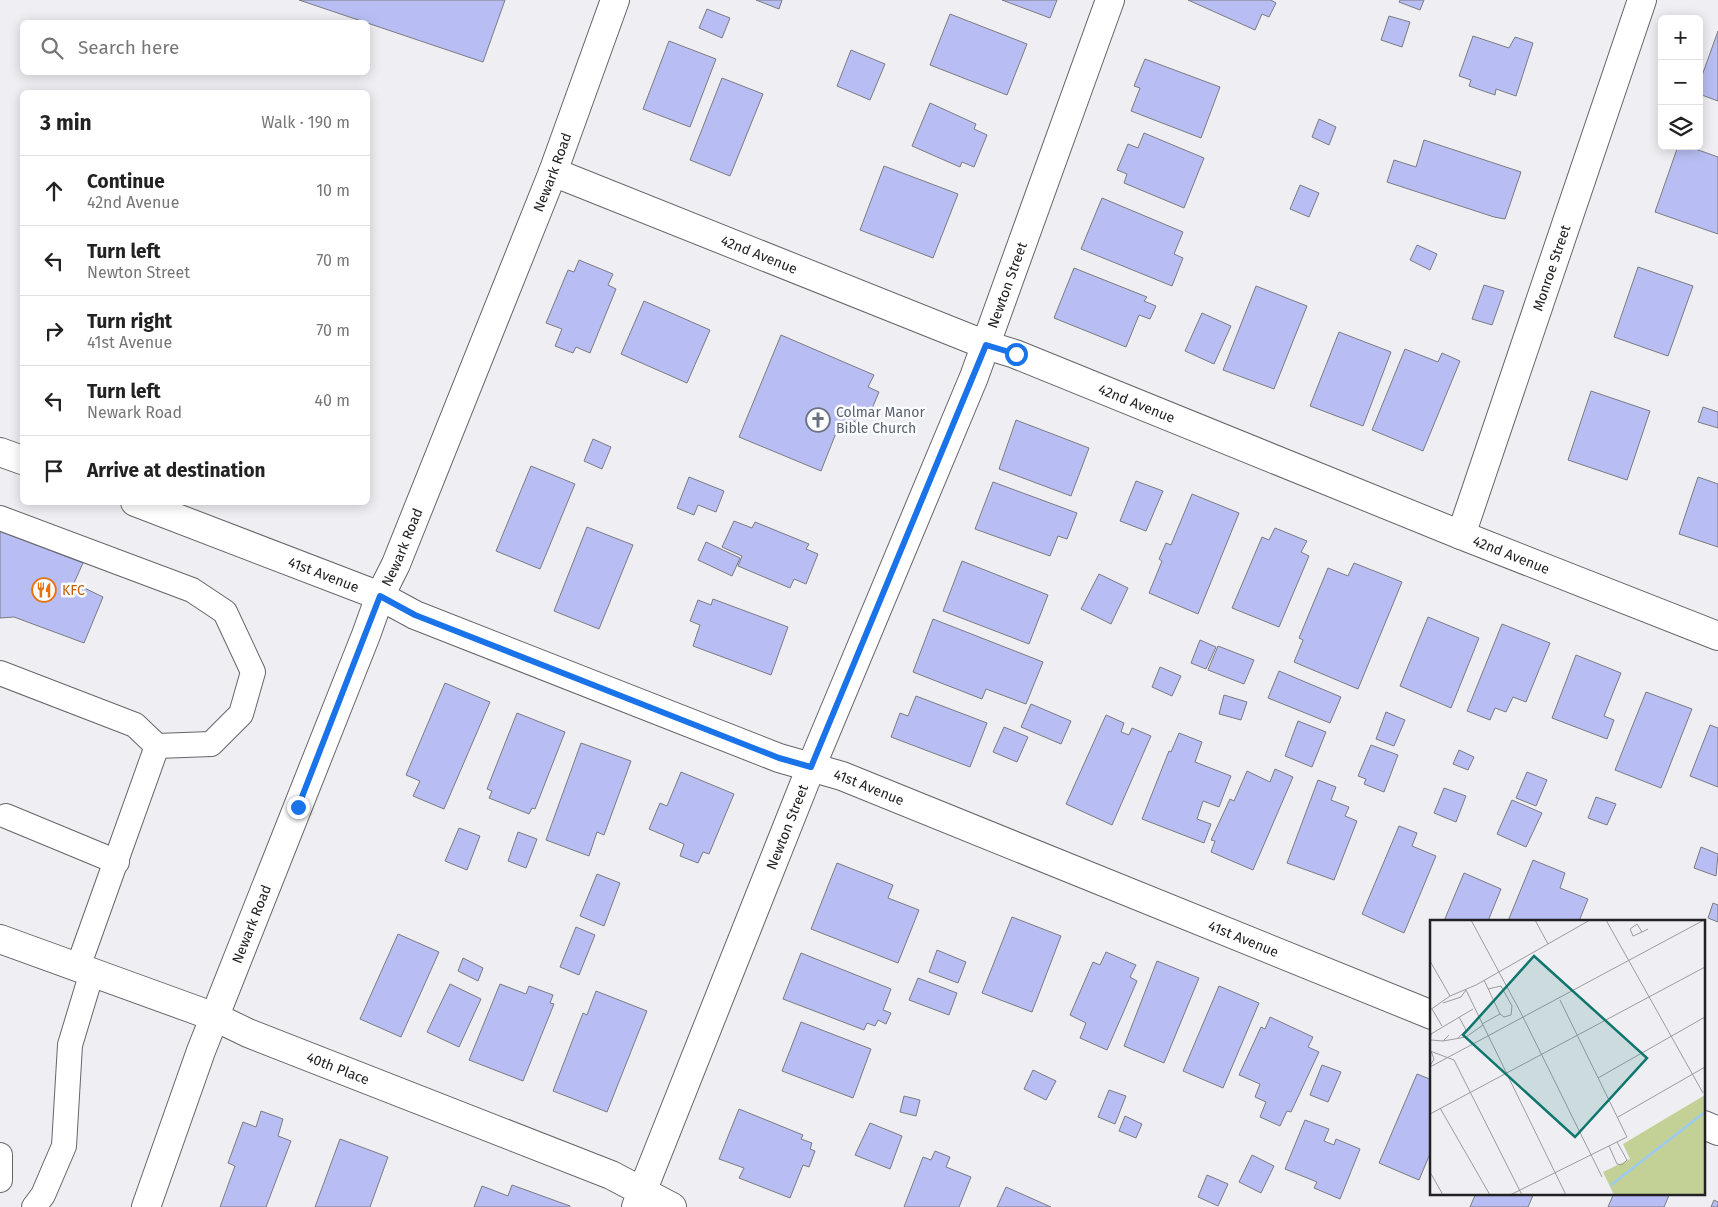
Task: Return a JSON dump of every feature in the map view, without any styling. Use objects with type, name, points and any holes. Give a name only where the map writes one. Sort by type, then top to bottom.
[{"type":"street","name":"Newark Road","points":[[146,1207],[215,1016],[380,596],[396,564],[553,172],[615,0]]},
{"type":"street","name":"Newton Street","points":[[639,1199],[811,767],[986,345],[1110,0]]},
{"type":"street","name":"Monroe Street","points":[[1461,535],[1642,0]]},
{"type":"street","name":"42nd Avenue","points":[[553,172],[986,345],[1016,354],[1461,535],[1718,636]]},
{"type":"street","points":[[0,452],[20,459]]},
{"type":"street","name":"41st Avenue","points":[[143,505],[380,596],[433,622],[770,754],[842,776],[1430,1014]]},
{"type":"street","name":"40th Place","points":[[0,939],[215,1016],[248,1033],[611,1175],[639,1199],[672,1207]]},
{"type":"street","points":[[1706,1126],[1718,1131]]},
{"type":"lane","points":[[0,518],[192,590],[225,612],[253,672],[241,714],[212,744],[157,746],[135,725],[0,673]]},
{"type":"lane","points":[[34,1207],[43,1195],[64,1146],[70,1045],[85,969],[117,862],[157,746]]},
{"type":"lane","points":[[6,816],[117,862]]},
{"type":"lane","points":[[0,1156],[0,1180]]},
{"type":"building","points":[[299,0],[505,0],[483,62],[370,24],[370,20],[358,20]]},
{"type":"building","points":[[756,0],[782,0],[779,9]]},
{"type":"building","points":[[1002,0],[1057,0],[1050,18]]},
{"type":"building","points":[[1188,0],[1271,0],[1276,3],[1269,17],[1262,14],[1255,30]]},
{"type":"building","points":[[1400,0],[1424,0],[1420,10],[1399,2]]},
{"type":"building","points":[[707,9],[730,18],[722,38],[699,28]]},
{"type":"building","points":[[950,14],[1027,44],[1007,95],[930,65]]},
{"type":"building","points":[[1389,16],[1410,22],[1402,47],[1381,40]]},
{"type":"building","points":[[1718,31],[1718,101],[1703,95],[1703,73]]},
{"type":"building","points":[[1473,36],[1509,48],[1515,37],[1533,43],[1516,96],[1496,89],[1495,95],[1469,86],[1471,80],[1459,76]]},
{"type":"building","points":[[669,41],[716,59],[690,127],[643,109]]},
{"type":"building","points":[[851,50],[885,64],[870,100],[837,86]]},
{"type":"building","points":[[1145,59],[1220,87],[1201,138],[1131,111],[1140,88],[1134,86]]},
{"type":"building","points":[[722,78],[763,94],[730,176],[690,160]]},
{"type":"building","points":[[930,103],[976,124],[974,129],[987,135],[974,167],[962,162],[960,167],[912,146]]},
{"type":"building","points":[[1319,119],[1336,127],[1329,145],[1312,137]]},
{"type":"building","points":[[1144,133],[1204,158],[1184,208],[1124,183],[1127,174],[1117,170],[1128,144],[1138,148]]},
{"type":"building","points":[[1424,140],[1521,172],[1505,219],[1387,182],[1394,160],[1416,167]]},
{"type":"building","points":[[1677,150],[1698,150],[1718,157],[1718,234],[1655,212]]},
{"type":"building","points":[[884,166],[958,194],[933,258],[860,230]]},
{"type":"building","points":[[1300,185],[1319,193],[1309,217],[1290,209]]},
{"type":"building","points":[[1102,198],[1183,232],[1174,254],[1183,258],[1172,286],[1081,249]]},
{"type":"building","points":[[1417,245],[1437,254],[1430,270],[1410,260]]},
{"type":"building","points":[[579,260],[613,274],[608,285],[616,289],[590,353],[576,347],[573,353],[555,346],[562,329],[546,323],[568,270],[574,272]]},
{"type":"building","points":[[1638,267],[1693,286],[1668,356],[1614,337]]},
{"type":"building","points":[[1074,268],[1147,297],[1144,301],[1156,306],[1150,319],[1139,315],[1126,347],[1054,318]]},
{"type":"building","points":[[1484,285],[1504,291],[1492,325],[1472,319]]},
{"type":"building","points":[[1256,286],[1307,306],[1274,389],[1223,370]]},
{"type":"building","points":[[644,301],[710,330],[687,383],[621,354]]},
{"type":"building","points":[[1202,313],[1231,326],[1214,364],[1185,351]]},
{"type":"building","points":[[1339,332],[1391,352],[1363,426],[1310,406]]},
{"type":"building","points":[[781,335],[874,375],[868,387],[879,392],[871,411],[862,408],[856,422],[852,421],[848,432],[838,428],[821,471],[739,437]]},
{"type":"building","points":[[1405,349],[1438,362],[1442,353],[1460,361],[1423,451],[1372,430]]},
{"type":"building","points":[[1591,391],[1650,411],[1627,480],[1568,460]]},
{"type":"building","points":[[1703,407],[1718,412],[1718,428],[1698,422]]},
{"type":"building","points":[[1016,420],[1089,448],[1071,496],[999,469]]},
{"type":"building","points":[[593,439],[611,447],[602,469],[584,461]]},
{"type":"building","points":[[531,466],[575,484],[540,569],[496,551]]},
{"type":"building","points":[[689,477],[724,491],[716,512],[698,505],[694,515],[677,508]]},
{"type":"building","points":[[1698,477],[1718,484],[1718,547],[1679,534]]},
{"type":"building","points":[[1136,481],[1163,491],[1146,531],[1120,521]]},
{"type":"building","points":[[993,482],[1077,513],[1067,539],[1058,536],[1050,556],[975,529]]},
{"type":"building","points":[[1192,494],[1239,513],[1198,614],[1149,593],[1162,561],[1159,559],[1166,543],[1171,545]]},
{"type":"building","points":[[734,521],[752,528],[755,522],[809,544],[806,549],[818,554],[806,584],[794,579],[790,588],[738,566],[742,556],[722,547]]},
{"type":"building","points":[[587,527],[633,545],[599,629],[554,611]]},
{"type":"building","points":[[1275,528],[1307,541],[1301,552],[1309,556],[1279,627],[1232,608],[1262,537],[1269,540]]},
{"type":"building","name":"KFC","points":[[0,531],[83,563],[74,583],[103,597],[84,643],[14,617],[0,618]]},
{"type":"building","points":[[706,542],[740,558],[732,576],[698,560]]},
{"type":"building","points":[[962,561],[1048,595],[1029,644],[943,611]]},
{"type":"building","points":[[1354,563],[1402,582],[1358,689],[1294,662],[1303,640],[1299,638],[1328,568],[1348,576]]},
{"type":"building","points":[[1099,574],[1128,588],[1111,624],[1081,609]]},
{"type":"building","points":[[713,599],[788,627],[771,675],[693,646],[700,625],[690,621],[698,600],[711,605]]},
{"type":"building","points":[[1428,617],[1479,638],[1451,708],[1400,686]]},
{"type":"building","points":[[933,619],[1043,662],[1026,704],[986,689],[982,699],[913,672]]},
{"type":"building","points":[[1502,624],[1550,643],[1526,702],[1513,697],[1506,712],[1495,708],[1490,720],[1467,711]]},
{"type":"building","points":[[1200,640],[1216,647],[1206,669],[1191,663]]},
{"type":"building","points":[[1218,646],[1254,660],[1244,684],[1208,670]]},
{"type":"building","points":[[1576,655],[1621,673],[1604,716],[1614,720],[1607,739],[1552,718]]},
{"type":"building","points":[[1160,667],[1181,676],[1172,696],[1152,687]]},
{"type":"building","points":[[1279,671],[1341,697],[1330,723],[1268,698]]},
{"type":"building","points":[[445,683],[490,702],[444,809],[413,796],[420,781],[406,775]]},
{"type":"building","points":[[1646,692],[1692,709],[1661,788],[1615,770]]},
{"type":"building","points":[[1224,695],[1247,702],[1241,720],[1219,714]]},
{"type":"building","points":[[916,696],[987,723],[970,767],[891,737],[900,713],[908,716]]},
{"type":"building","points":[[1031,704],[1071,721],[1061,744],[1021,727]]},
{"type":"building","points":[[1386,712],[1405,720],[1394,746],[1376,739]]},
{"type":"building","points":[[517,713],[565,732],[535,809],[532,808],[529,814],[489,798],[492,791],[487,789]]},
{"type":"building","points":[[1106,715],[1124,723],[1121,732],[1129,735],[1132,728],[1151,736],[1112,825],[1066,804]]},
{"type":"building","points":[[1298,721],[1326,732],[1312,767],[1285,756]]},
{"type":"building","points":[[1710,725],[1718,728],[1718,787],[1690,776]]},
{"type":"building","points":[[1004,727],[1028,737],[1017,762],[993,752]]},
{"type":"building","points":[[1179,733],[1202,742],[1195,762],[1231,776],[1219,807],[1203,801],[1197,819],[1211,824],[1204,843],[1142,819],[1169,751],[1171,752]]},
{"type":"building","points":[[581,743],[631,761],[604,835],[597,832],[589,856],[546,840]]},
{"type":"building","points":[[1371,745],[1398,755],[1384,792],[1364,784],[1366,779],[1358,776]]},
{"type":"building","points":[[1459,750],[1474,757],[1468,770],[1453,764]]},
{"type":"building","points":[[1275,769],[1293,777],[1253,870],[1211,852],[1215,841],[1211,840],[1230,799],[1234,801],[1247,771],[1270,782]]},
{"type":"building","points":[[681,772],[734,794],[709,854],[703,852],[698,863],[680,856],[684,844],[649,829],[660,803],[667,806]]},
{"type":"building","points":[[1527,772],[1547,780],[1536,806],[1516,798]]},
{"type":"building","points":[[1318,780],[1336,787],[1331,800],[1349,807],[1345,816],[1357,821],[1334,880],[1287,863]]},
{"type":"building","points":[[1444,788],[1466,796],[1456,822],[1434,813]]},
{"type":"building","points":[[1596,797],[1616,804],[1607,825],[1588,818]]},
{"type":"building","points":[[1512,800],[1542,813],[1526,847],[1497,834]]},
{"type":"building","points":[[1399,826],[1417,833],[1412,846],[1436,856],[1404,933],[1362,914]]},
{"type":"building","points":[[459,828],[480,836],[467,870],[445,861]]},
{"type":"building","points":[[518,832],[537,839],[526,868],[508,861]]},
{"type":"building","points":[[1701,847],[1718,854],[1716,876],[1694,868]]},
{"type":"building","points":[[1533,860],[1565,873],[1560,888],[1588,899],[1579,920],[1508,920]]},
{"type":"building","points":[[837,863],[893,885],[888,898],[919,910],[898,963],[811,929]]},
{"type":"building","points":[[1464,873],[1501,889],[1488,920],[1444,920]]},
{"type":"building","points":[[597,874],[620,883],[604,926],[580,916]]},
{"type":"building","points":[[1713,903],[1718,905],[1718,922],[1708,918]]},
{"type":"building","points":[[1012,917],[1061,936],[1032,1012],[982,993]]},
{"type":"building","points":[[576,927],[595,935],[579,975],[560,967]]},
{"type":"building","points":[[398,934],[439,952],[401,1037],[360,1019]]},
{"type":"building","points":[[937,950],[966,962],[958,983],[929,972]]},
{"type":"building","points":[[1106,952],[1136,965],[1130,977],[1137,981],[1107,1050],[1080,1038],[1086,1023],[1070,1015],[1093,962],[1100,965]]},
{"type":"building","points":[[801,953],[891,989],[883,1010],[891,1013],[886,1024],[878,1020],[875,1026],[867,1023],[864,1030],[783,999]]},
{"type":"building","points":[[463,958],[483,968],[478,981],[458,971]]},
{"type":"building","points":[[1157,961],[1199,978],[1164,1063],[1124,1046]]},
{"type":"building","points":[[918,978],[957,993],[949,1015],[909,1000]]},
{"type":"building","points":[[450,984],[481,999],[459,1047],[427,1032]]},
{"type":"building","points":[[500,984],[526,994],[529,986],[553,995],[550,1003],[554,1004],[523,1081],[469,1060]]},
{"type":"building","points":[[1219,986],[1259,1003],[1223,1088],[1183,1071]]},
{"type":"building","points":[[596,991],[647,1011],[607,1112],[553,1091],[583,1013],[587,1015]]},
{"type":"building","points":[[1270,1017],[1313,1037],[1308,1047],[1319,1052],[1291,1112],[1287,1111],[1280,1126],[1260,1117],[1266,1102],[1255,1097],[1260,1084],[1239,1075],[1261,1027],[1265,1029]]},
{"type":"building","points":[[801,1022],[871,1049],[853,1098],[782,1071]]},
{"type":"building","points":[[1322,1065],[1341,1072],[1328,1102],[1310,1095]]},
{"type":"building","points":[[1033,1070],[1056,1081],[1046,1100],[1024,1089]]},
{"type":"building","points":[[1417,1074],[1430,1079],[1430,1154],[1419,1180],[1379,1163]]},
{"type":"building","points":[[1109,1090],[1126,1096],[1115,1124],[1098,1117]]},
{"type":"building","points":[[904,1096],[920,1100],[916,1116],[900,1112]]},
{"type":"building","points":[[739,1109],[803,1135],[801,1139],[812,1143],[810,1149],[815,1151],[809,1167],[803,1165],[790,1198],[739,1178],[744,1168],[719,1159]]},
{"type":"building","points":[[261,1111],[283,1119],[278,1136],[291,1141],[266,1207],[220,1207],[235,1166],[228,1163],[243,1122],[256,1127]]},
{"type":"building","points":[[1125,1116],[1142,1124],[1136,1138],[1119,1131]]},
{"type":"building","points":[[1305,1120],[1329,1129],[1324,1141],[1334,1145],[1336,1139],[1360,1149],[1340,1199],[1314,1188],[1317,1182],[1285,1169]]},
{"type":"building","points":[[870,1123],[902,1136],[890,1169],[855,1155]]},
{"type":"building","points":[[340,1139],[388,1157],[370,1207],[315,1207]]},
{"type":"building","points":[[935,1151],[950,1157],[946,1167],[971,1177],[959,1207],[904,1207],[923,1157],[931,1160]]},
{"type":"building","points":[[1252,1155],[1274,1166],[1261,1193],[1239,1182]]},
{"type":"building","points":[[1207,1175],[1228,1184],[1218,1206],[1198,1197]]},
{"type":"building","points":[[512,1185],[570,1207],[474,1207],[482,1186],[508,1196]]},
{"type":"building","points":[[1006,1187],[1051,1207],[997,1207]]},
{"type":"building","points":[[1476,1194],[1534,1194],[1528,1207],[1470,1207]]},
{"type":"building","points":[[1614,1194],[1670,1194],[1664,1207],[1608,1207]]},
{"type":"building","points":[[1714,1200],[1718,1202],[1718,1207],[1711,1207]]},
{"type":"place","name":"Colmar Manor Bible Church","points":[[818,420]]},
{"type":"place","name":"KFC","points":[[44,590]]},
{"type":"route","points":[[298,807],[380,596],[415,615],[779,758],[811,767],[986,345],[1016,354]]}]
